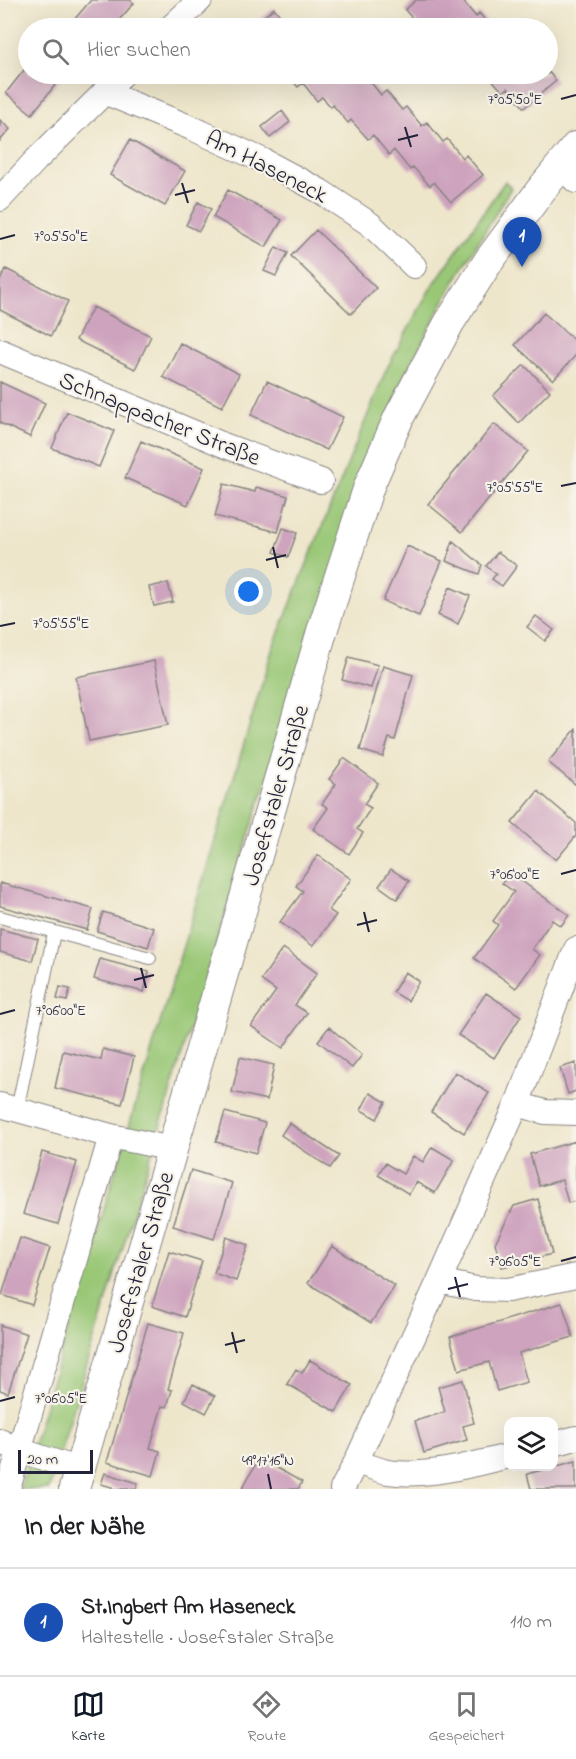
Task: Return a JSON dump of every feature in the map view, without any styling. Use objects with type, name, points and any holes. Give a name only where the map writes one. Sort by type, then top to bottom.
[{"type":"street","points":[[181,18],[200,0]]},
{"type":"street","points":[[0,199],[112,84]]},
{"type":"street","name":"Am Haseneck","points":[[104,92],[264,160],[320,191],[370,224],[414,266]]},
{"type":"street","name":"Josefstaler Straße","points":[[77,1479],[322,631],[369,486],[399,417],[448,323],[488,262],[571,164]]},
{"type":"street","name":"Schnappacher Straße","points":[[0,351],[206,438],[321,481]]},
{"type":"street","points":[[342,1489],[439,1281],[517,1104],[576,949]]},
{"type":"street","points":[[517,1104],[545,1112],[576,1113]]},
{"type":"street","points":[[9,1108],[111,1136],[172,1149]]},
{"type":"street","points":[[8,1489],[9,1446],[111,1136]]},
{"type":"street","points":[[439,1281],[476,1289],[508,1290],[576,1276]]},
{"type":"street","points":[[558,1443],[576,1438]]},
{"type":"street","points":[[9,1446],[77,1479]]},
{"type":"street","points":[[356,1462],[389,1472],[422,1472],[476,1465],[504,1457]]},
{"type":"lane","points":[[0,917],[150,958]]},
{"type":"lane","points":[[9,1108],[54,933]]},
{"type":"green space","points":[[505,181],[511,188],[452,286],[402,380],[256,813],[49,1489],[20,1489],[273,647],[386,370],[429,291]]},
{"type":"building","points":[[91,0],[130,0],[134,3],[121,18],[76,18]]},
{"type":"building","points":[[416,0],[462,0],[476,17],[479,13],[483,18],[412,18],[405,10]]},
{"type":"building","points":[[274,8],[282,18],[262,18]]},
{"type":"building","points":[[18,78],[18,84],[56,84],[32,114],[6,93]]},
{"type":"building","points":[[304,84],[372,84],[381,95],[386,91],[402,110],[406,107],[422,126],[427,122],[443,142],[447,139],[463,158],[466,155],[483,175],[451,202],[434,182],[430,186],[413,167],[410,170],[394,150],[389,155],[373,135],[368,139],[351,120],[348,123],[333,105],[331,107],[322,97],[317,101]]},
{"type":"building","points":[[496,84],[552,84],[524,108],[508,88],[503,92]]},
{"type":"building","points":[[282,111],[290,122],[270,138],[262,127]]},
{"type":"building","points":[[0,120],[10,129],[0,141]]},
{"type":"building","points":[[130,140],[185,171],[165,206],[110,175]]},
{"type":"building","points":[[228,190],[282,220],[266,247],[213,217]]},
{"type":"building","points":[[198,202],[211,209],[199,231],[186,225]]},
{"type":"building","points":[[316,230],[376,288],[351,314],[291,256]]},
{"type":"building","points":[[276,247],[288,253],[276,276],[264,271]]},
{"type":"building","points":[[6,269],[68,301],[51,336],[0,310],[0,281]]},
{"type":"building","points":[[93,307],[151,336],[135,369],[76,340]]},
{"type":"building","points":[[544,313],[576,342],[576,355],[553,380],[515,345]]},
{"type":"building","points":[[180,343],[239,374],[222,407],[163,377]]},
{"type":"building","points":[[524,365],[550,391],[519,423],[493,396]]},
{"type":"building","points":[[267,381],[343,417],[327,450],[251,415]]},
{"type":"building","points":[[0,382],[45,403],[30,437],[0,423]]},
{"type":"building","points":[[67,412],[114,431],[99,467],[52,448]]},
{"type":"building","points":[[494,424],[528,451],[462,532],[428,504]]},
{"type":"building","points":[[141,441],[204,468],[188,505],[125,478]]},
{"type":"building","points":[[224,484],[255,492],[256,487],[288,496],[278,532],[215,516]]},
{"type":"building","points":[[283,528],[297,533],[288,557],[274,552]]},
{"type":"building","points":[[453,541],[482,565],[479,574],[446,561]]},
{"type":"building","points":[[407,546],[442,561],[419,616],[383,601]]},
{"type":"building","points":[[498,552],[517,566],[502,586],[492,579],[496,574],[486,566]]},
{"type":"building","points":[[168,583],[173,602],[154,606],[149,587]]},
{"type":"building","points":[[450,587],[470,596],[458,624],[438,615]]},
{"type":"building","points":[[536,616],[554,630],[545,641],[527,627]]},
{"type":"building","points":[[349,657],[378,665],[371,688],[342,680]]},
{"type":"building","points":[[154,661],[168,725],[89,741],[76,677]]},
{"type":"building","points":[[383,666],[413,675],[395,740],[389,738],[383,757],[360,750]]},
{"type":"building","points":[[576,729],[576,785],[548,762]]},
{"type":"building","points":[[344,758],[378,783],[364,804],[371,808],[357,829],[363,833],[349,854],[313,829],[328,808],[322,804],[336,784],[329,779]]},
{"type":"building","points":[[538,791],[576,823],[576,836],[556,860],[512,823]]},
{"type":"building","points":[[318,855],[351,879],[329,910],[336,915],[313,946],[280,922],[303,891],[296,886]]},
{"type":"building","points":[[391,869],[409,881],[397,899],[379,886]]},
{"type":"building","points":[[509,872],[569,915],[561,926],[552,920],[532,949],[540,955],[516,988],[474,958],[498,925],[493,921],[514,892],[502,883]]},
{"type":"building","points":[[0,883],[93,909],[87,930],[0,906]]},
{"type":"building","points":[[103,912],[154,928],[148,947],[97,931]]},
{"type":"building","points":[[0,929],[38,939],[32,961],[0,952]]},
{"type":"building","points":[[283,948],[317,973],[295,1005],[307,1013],[283,1048],[251,1026],[276,991],[261,980]]},
{"type":"building","points":[[100,959],[149,972],[144,992],[94,979]]},
{"type":"building","points":[[405,972],[419,981],[408,1001],[393,992]]},
{"type":"building","points":[[60,987],[70,989],[67,1001],[57,999]]},
{"type":"building","points":[[486,993],[521,1016],[494,1058],[458,1035]]},
{"type":"building","points":[[329,1027],[362,1055],[352,1068],[318,1041]]},
{"type":"building","points":[[103,1049],[134,1057],[122,1104],[55,1088],[63,1051],[101,1060]]},
{"type":"building","points":[[240,1057],[274,1065],[267,1100],[232,1092]]},
{"type":"building","points":[[576,1063],[576,1091],[568,1094],[560,1068]]},
{"type":"building","points":[[455,1072],[489,1093],[464,1133],[431,1112]]},
{"type":"building","points":[[370,1093],[386,1102],[377,1119],[361,1110]]},
{"type":"building","points":[[225,1112],[265,1123],[256,1153],[216,1142]]},
{"type":"building","points":[[289,1123],[339,1156],[330,1168],[281,1135]]},
{"type":"building","points":[[576,1141],[576,1201],[568,1203],[562,1180],[539,1186],[530,1154]]},
{"type":"building","points":[[432,1147],[454,1160],[435,1193],[416,1182],[409,1194],[378,1175],[385,1163],[403,1174],[413,1156],[423,1162]]},
{"type":"building","points":[[42,1152],[77,1162],[58,1224],[23,1214]]},
{"type":"building","points":[[191,1170],[232,1183],[214,1239],[173,1226]]},
{"type":"building","points":[[538,1199],[552,1254],[502,1267],[495,1243],[514,1206]]},
{"type":"building","points":[[226,1237],[248,1245],[236,1281],[214,1273]]},
{"type":"building","points":[[20,1238],[50,1248],[32,1305],[2,1295]]},
{"type":"building","points":[[332,1246],[395,1286],[371,1323],[308,1283]]},
{"type":"building","points":[[169,1251],[202,1261],[185,1317],[152,1306]]},
{"type":"building","points":[[562,1303],[573,1337],[519,1353],[527,1382],[497,1391],[489,1362],[459,1370],[450,1337]]},
{"type":"building","points":[[148,1323],[184,1333],[168,1389],[172,1390],[167,1407],[162,1406],[150,1448],[160,1451],[153,1476],[107,1462]]},
{"type":"building","points":[[0,1325],[27,1334],[8,1393],[0,1390]]},
{"type":"building","points":[[310,1360],[352,1385],[336,1412],[287,1384],[296,1369],[302,1373]]},
{"type":"building","points":[[463,1380],[474,1423],[463,1426],[467,1440],[424,1453],[415,1421],[445,1412],[438,1387]]},
{"type":"building","points":[[193,1384],[215,1396],[206,1413],[184,1401]]},
{"type":"building","points":[[259,1458],[302,1482],[298,1489],[242,1489]]},
{"type":"building","points":[[576,1461],[576,1489],[531,1489],[527,1474],[538,1471],[558,1471],[558,1466]]},
{"type":"building","points":[[105,1473],[138,1483],[136,1489],[111,1489],[112,1487],[101,1484]]},
{"type":"place","name":"St.Ingbert Am Haseneck","points":[[522,267]]}]
